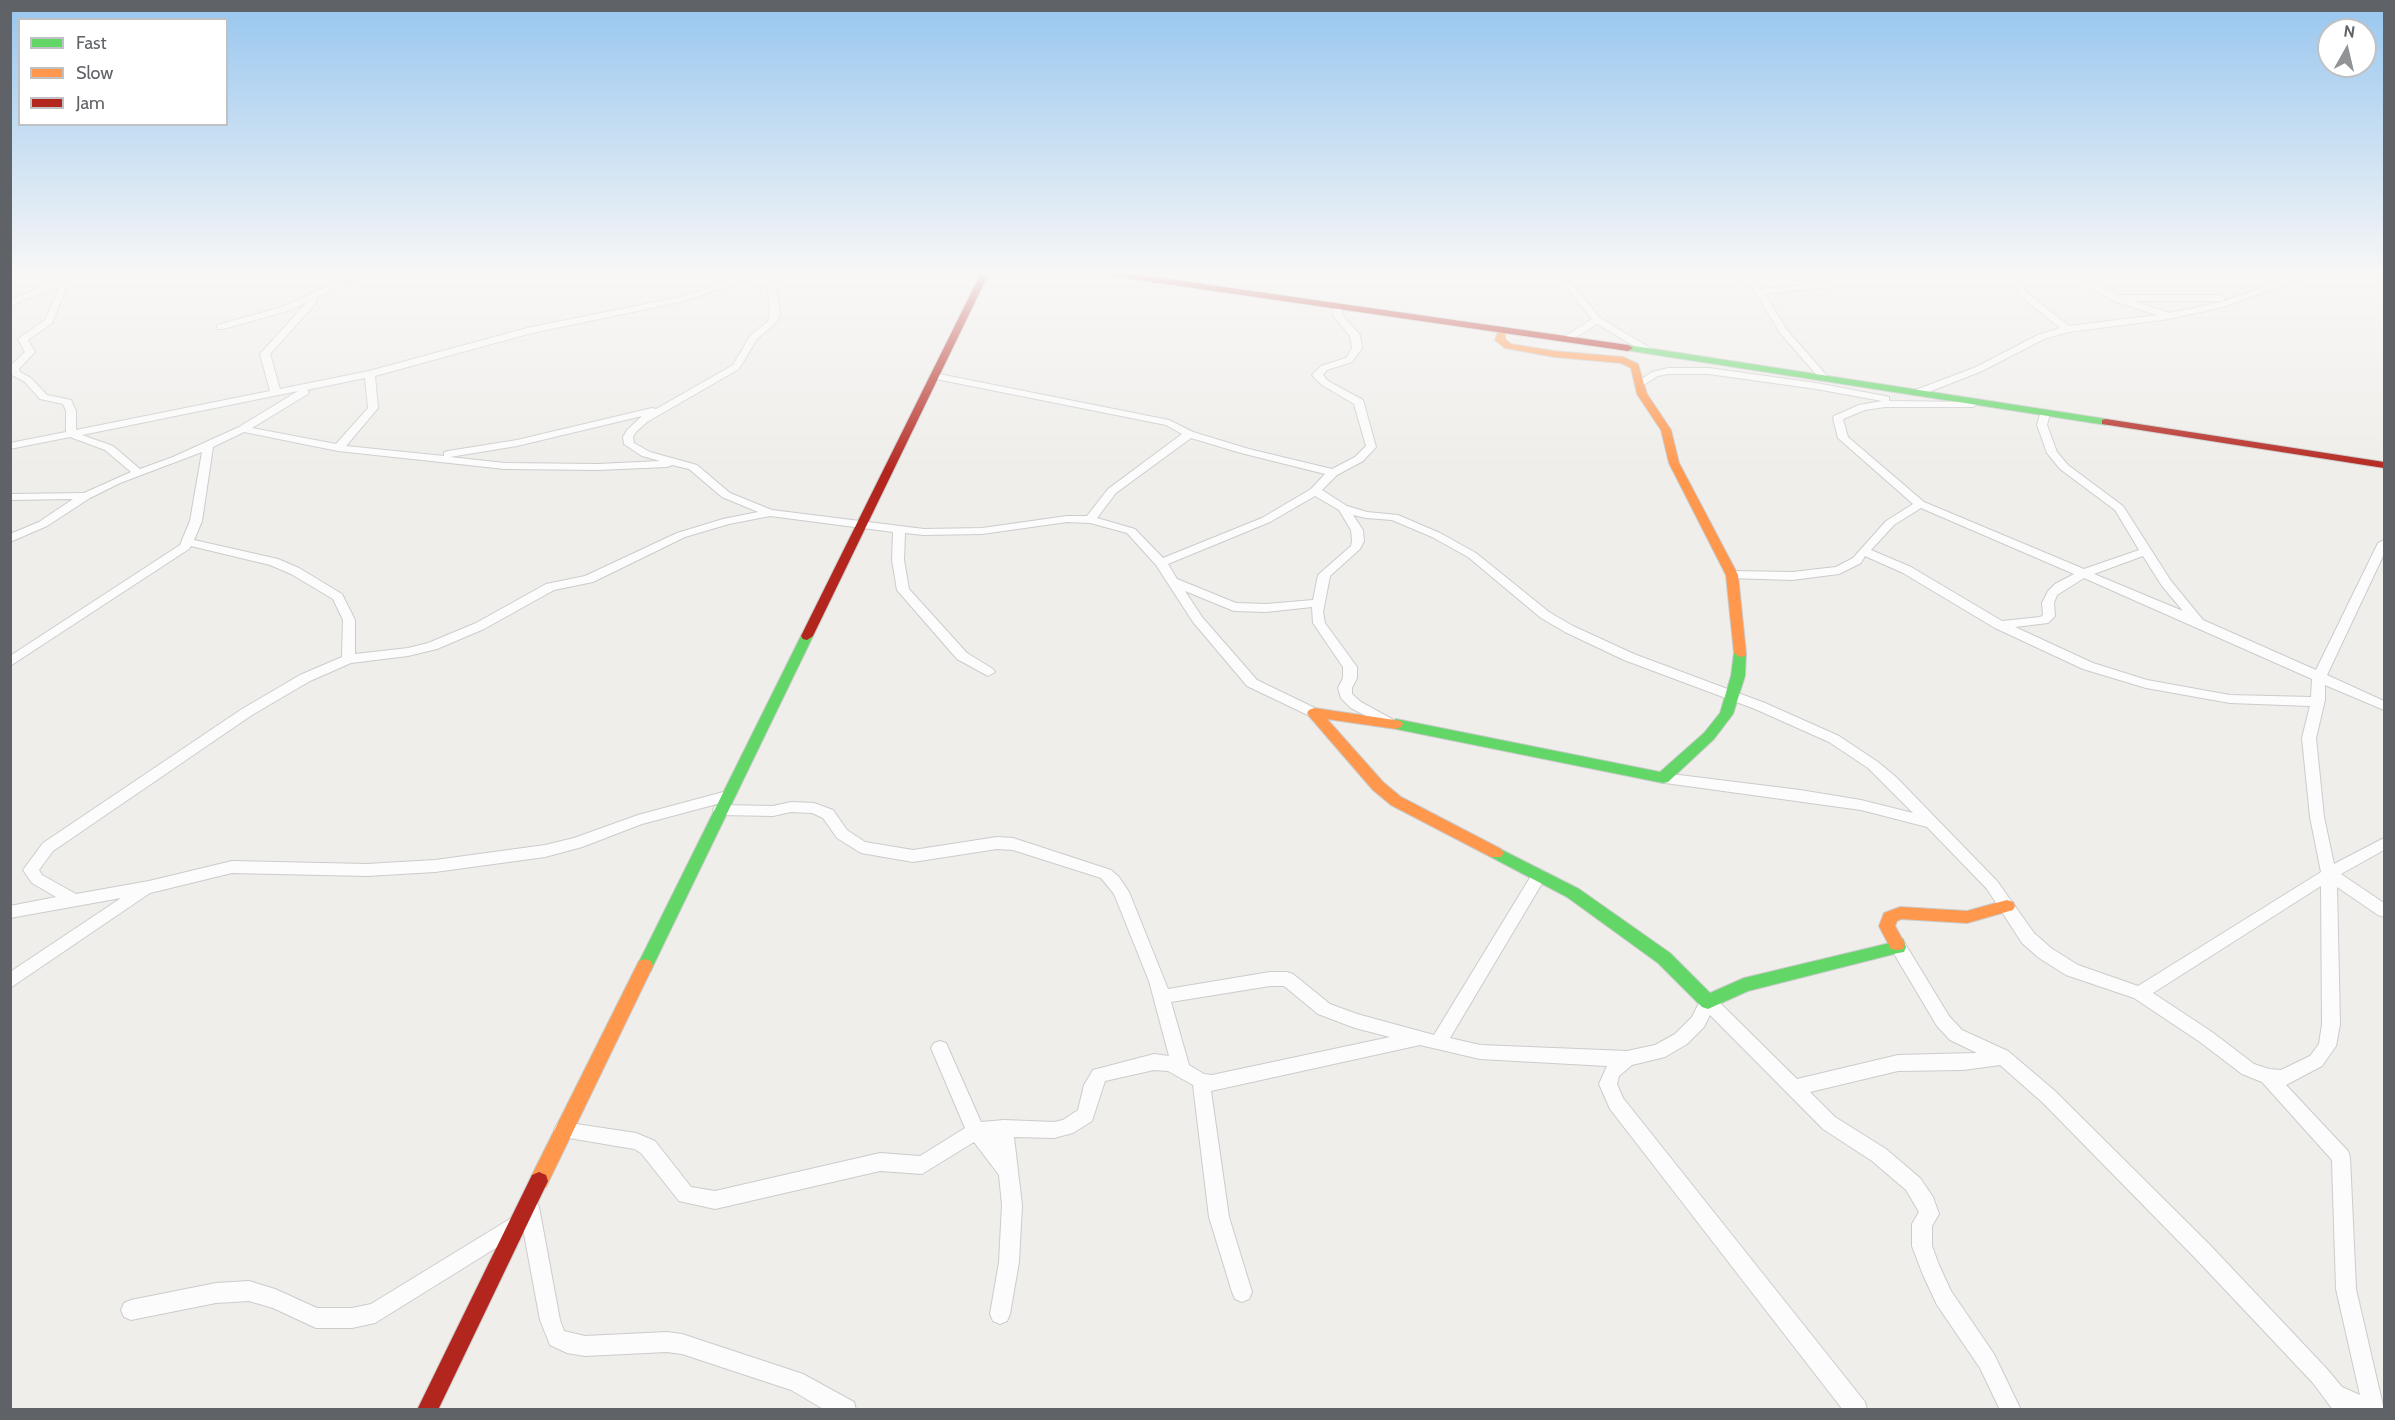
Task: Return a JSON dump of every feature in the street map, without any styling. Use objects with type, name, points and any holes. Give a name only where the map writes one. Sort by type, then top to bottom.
[{"type":"street","points":[[23,339],[30,352],[14,369],[15,373],[28,380],[38,393],[67,402],[70,406],[71,434]]},
{"type":"street","points":[[276,393],[265,357],[267,350],[277,339]]},
{"type":"street","points":[[10,446],[370,374],[497,339]]},
{"type":"street","points":[[752,339],[736,367],[660,410],[632,430],[628,437],[629,444],[646,454],[683,463],[700,472],[726,495],[770,513],[898,529],[973,532],[1044,520],[1090,520],[1131,531],[1161,563],[1197,619],[1252,683],[1314,713],[1389,723],[1662,778],[1861,805],[1928,822]]},
{"type":"street","points":[[427,1410],[952,339]]},
{"type":"street","points":[[1161,563],[1266,520],[1315,491],[1333,473],[1359,459],[1371,447],[1359,402],[1325,383],[1317,375],[1324,368],[1349,360],[1357,348],[1356,339]]},
{"type":"street","points":[[1500,339],[1508,346],[1628,361],[1635,366],[1642,394],[1666,430],[1674,463],[1701,511],[1731,576],[1740,656],[1732,698],[1726,714],[1709,736],[1662,778]]},
{"type":"street","points":[[1569,339],[1825,379],[1914,398]]},
{"type":"street","points":[[1630,339],[1648,351]]},
{"type":"street","points":[[1790,339],[1825,379]]},
{"type":"street","points":[[2036,339],[1914,398],[1863,407],[1838,418],[1838,426],[1843,438],[1920,504],[2200,623],[2385,706]]},
{"type":"street","points":[[1639,384],[1655,374],[1709,371],[1914,398],[1991,404],[2385,465]]},
{"type":"street","points":[[338,448],[373,408],[370,374]]},
{"type":"street","points":[[934,376],[1169,423],[1189,434],[1333,473]]},
{"type":"street","points":[[10,539],[43,524],[86,496],[136,471],[177,459],[243,429],[314,386]]},
{"type":"street","points":[[419,457],[517,443],[660,410]]},
{"type":"street","points":[[2045,413],[2042,425],[2052,453],[2064,467],[2120,508],[2145,552],[2200,623]]},
{"type":"street","points":[[243,429],[338,448],[505,466],[545,468],[683,463]]},
{"type":"street","points":[[71,434],[109,448],[123,464],[136,471]]},
{"type":"street","points":[[1090,520],[1112,491],[1189,434]]},
{"type":"street","points":[[10,662],[96,603],[178,552],[189,542],[198,512],[208,445]]},
{"type":"street","points":[[1315,491],[1343,508],[1366,515],[1394,517],[1436,535],[1472,555],[1545,615],[1629,657],[1815,730],[1844,746],[1892,781],[1928,822],[1992,885],[2028,938],[2072,970],[2140,993],[2206,1037],[2248,1069],[2268,1077],[2283,1078],[2316,1061],[2327,1046],[2331,1024],[2329,874],[2317,817],[2309,738],[2318,700],[2319,677],[2385,543]]},
{"type":"street","points":[[10,497],[86,496]]},
{"type":"street","points":[[1731,576],[1792,576],[1839,570],[1857,560],[1890,523],[1920,504]]},
{"type":"street","points":[[1343,508],[1357,530],[1358,541],[1356,547],[1324,575],[1317,603],[1319,623],[1350,667],[1350,678],[1345,688],[1346,695],[1356,705],[1389,723]]},
{"type":"street","points":[[74,900],[37,879],[31,870],[48,847],[247,712],[305,678],[348,659],[432,646],[480,626],[549,587],[589,579],[681,536],[727,521],[770,513]]},
{"type":"street","points":[[898,529],[898,560],[903,590],[962,656],[988,672]]},
{"type":"street","points":[[189,542],[274,562],[295,571],[338,597],[349,620],[348,659]]},
{"type":"street","points":[[1863,551],[1907,570],[2000,625],[2088,666],[2146,684],[2230,699],[2306,702],[2318,700]]},
{"type":"street","points":[[2000,625],[2044,620],[2049,616],[2048,603],[2059,586],[2082,574],[2145,552]]},
{"type":"street","points":[[1175,582],[1234,607],[1266,608],[1317,603]]},
{"type":"street","points":[[1314,713],[1360,769],[1396,801],[1436,824],[1573,893],[1664,958],[1829,1123],[1879,1155],[1913,1184],[1926,1203],[1929,1214],[1922,1224],[1922,1246],[1930,1268],[1944,1298],[1987,1361],[2011,1410]]},
{"type":"street","points":[[10,912],[149,887],[232,867],[367,870],[435,866],[513,857],[577,843],[638,820],[723,803],[773,811],[791,807],[814,808],[828,814],[842,834],[861,847],[913,856],[997,843],[1013,843],[1106,874],[1121,892],[1158,981],[1181,1068]]},
{"type":"street","points":[[2140,993],[2329,874],[2385,843]]},
{"type":"street","points":[[2329,874],[2385,911]]},
{"type":"street","points":[[1438,1043],[1539,875]]},
{"type":"street","points":[[10,981],[149,887]]},
{"type":"street","points":[[2007,906],[1967,917],[1900,913],[1890,917],[1887,926],[1943,1021],[1956,1035],[2002,1056],[2049,1096],[2195,1244],[2342,1402],[2367,1410]]},
{"type":"street","points":[[1161,997],[1270,978],[1287,979],[1324,1009],[1355,1022],[1438,1043],[1480,1052],[1627,1059],[1659,1052],[1681,1039],[1698,1022],[1707,1002],[1744,985],[1781,974],[1898,947]]},
{"type":"street","points":[[563,1130],[636,1141],[648,1147],[658,1156],[674,1183],[686,1195],[715,1200],[880,1162],[922,1165],[976,1131],[1004,1128],[1054,1130],[1077,1122],[1086,1114],[1093,1085],[1099,1075],[1154,1062],[1181,1068],[1201,1082],[1212,1083],[1419,1038]]},
{"type":"street","points":[[940,1048],[976,1131],[1008,1172]]},
{"type":"street","points":[[1793,1088],[1898,1063],[1963,1062],[2002,1056]]},
{"type":"street","points":[[1627,1059],[1612,1071],[1608,1084],[1616,1103],[1857,1410]]},
{"type":"street","points":[[2268,1077],[2342,1156],[2346,1288],[2374,1410]]},
{"type":"street","points":[[1201,1082],[1219,1217],[1242,1293]]},
{"type":"street","points":[[1000,1314],[1009,1262],[1012,1206],[1004,1128]]},
{"type":"street","points":[[528,1202],[550,1320],[557,1338],[567,1344],[585,1346],[668,1342],[682,1344],[796,1381],[835,1406]]},
{"type":"street","points":[[131,1310],[216,1293],[249,1291],[275,1299],[316,1318],[352,1318],[375,1313],[518,1223]]},
{"type":"traffic: fast","points":[[1628,348],[2106,422]]},
{"type":"traffic: fast","points":[[645,966],[807,636]]},
{"type":"traffic: fast","points":[[1396,724],[1663,778],[1709,736],[1726,714],[1738,676],[1740,653]]},
{"type":"traffic: fast","points":[[1496,853],[1573,893],[1664,958],[1708,1002],[1744,985],[1898,947],[1897,944]]},
{"type":"traffic: slow","points":[[1500,339],[1508,346],[1554,354],[1623,360],[1635,366],[1642,394],[1666,430],[1674,463],[1732,575],[1740,653]]},
{"type":"traffic: slow","points":[[1396,724],[1314,713],[1378,786],[1396,801],[1496,853]]},
{"type":"traffic: slow","points":[[1897,944],[1887,926],[1890,917],[1900,913],[1967,917],[2007,906]]},
{"type":"traffic: slow","points":[[539,1181],[645,966]]},
{"type":"traffic: jam","points":[[807,636],[953,339]]},
{"type":"traffic: jam","points":[[1568,339],[1628,348]]},
{"type":"traffic: jam","points":[[2106,422],[2384,465]]},
{"type":"traffic: jam","points":[[427,1410],[539,1181]]}]
